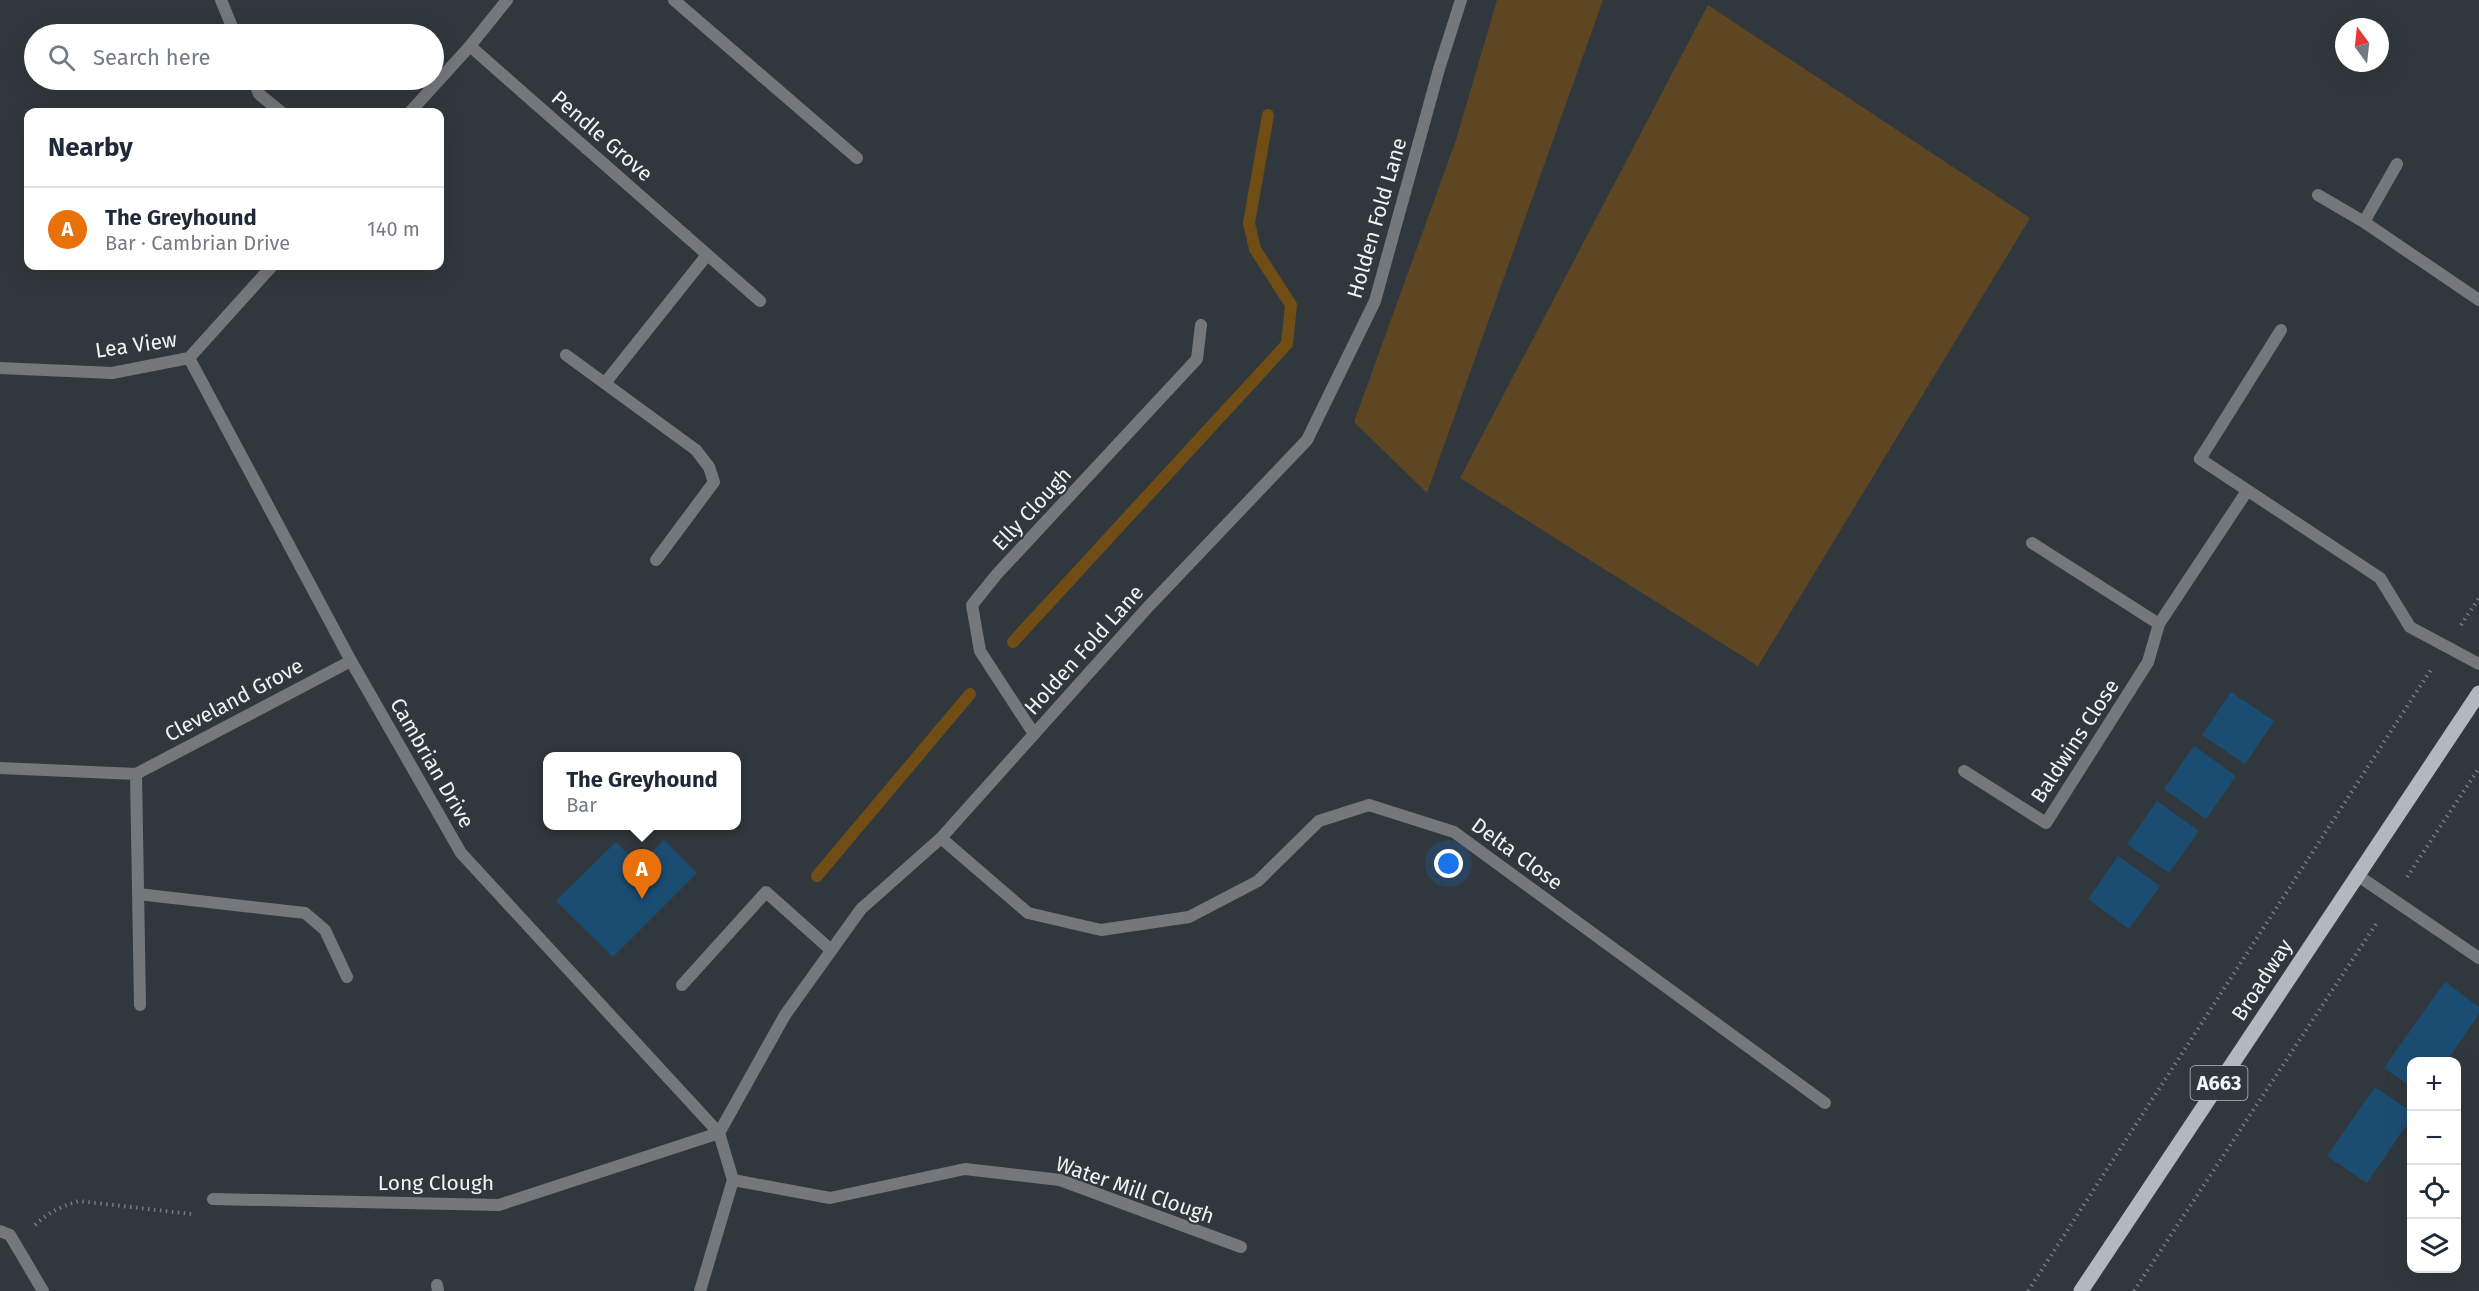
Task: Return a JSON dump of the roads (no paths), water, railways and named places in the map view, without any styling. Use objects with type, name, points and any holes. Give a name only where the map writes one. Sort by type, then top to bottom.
[{"type":"main road","name":"Broadway","points":[[2080,1291],[2479,693]]},
{"type":"street","points":[[221,0],[231,24]]},
{"type":"street","points":[[444,75],[507,0]]},
{"type":"street","points":[[674,0],[857,158]]},
{"type":"street","name":"Holden Fold Lane","points":[[719,1133],[785,1015],[861,909],[941,838],[1148,607],[1307,440],[1375,301],[1439,69],[1461,0]]},
{"type":"street","name":"Pendle Grove","points":[[470,46],[760,301]]},
{"type":"street","points":[[257,90],[276,108]]},
{"type":"street","points":[[414,108],[430,90]]},
{"type":"street","points":[[2364,222],[2397,164]]},
{"type":"street","points":[[2318,195],[2364,222],[2479,300]]},
{"type":"street","points":[[605,383],[708,255]]},
{"type":"street","name":"Lea View","points":[[0,368],[112,373],[189,358],[268,270]]},
{"type":"street","name":"Elly Clough","points":[[1034,734],[980,651],[972,605],[1005,566],[1197,359],[1201,325]]},
{"type":"street","points":[[2281,330],[2200,459],[2380,578],[2410,627],[2479,664]]},
{"type":"street","points":[[566,355],[696,450],[709,467],[714,482],[656,560]]},
{"type":"street","name":"Cambrian Drive","points":[[189,358],[351,661],[461,853],[719,1133]]},
{"type":"street","name":"Baldwins Close","points":[[1964,771],[2046,823],[2148,662],[2159,624],[2247,491]]},
{"type":"street","points":[[2032,543],[2159,624]]},
{"type":"street","name":"Cleveland Grove","points":[[136,774],[351,661]]},
{"type":"street","points":[[0,768],[136,774],[140,1005]]},
{"type":"street","name":"Delta Close","points":[[941,838],[1028,913],[1101,930],[1189,917],[1258,881],[1319,821],[1370,805],[1454,832],[1825,1103]]},
{"type":"street","points":[[2357,874],[2479,958]]},
{"type":"street","points":[[682,985],[766,892],[831,950]]},
{"type":"street","points":[[138,894],[305,913],[325,930],[347,976]]},
{"type":"street","points":[[700,1291],[733,1180],[719,1133]]},
{"type":"street","name":"Long Clough","points":[[213,1199],[499,1205],[719,1133]]},
{"type":"street","name":"Water Mill Clough","points":[[733,1180],[830,1198],[965,1170],[1060,1180],[1240,1247]]},
{"type":"street","points":[[0,1231],[10,1235],[43,1291]]},
{"type":"waterway","points":[[1013,642],[1287,344],[1291,305],[1255,249],[1249,223],[1268,115]]},
{"type":"waterway","points":[[817,876],[970,694]]},
{"type":"place","name":"The Greyhound","points":[[642,899]]}]
